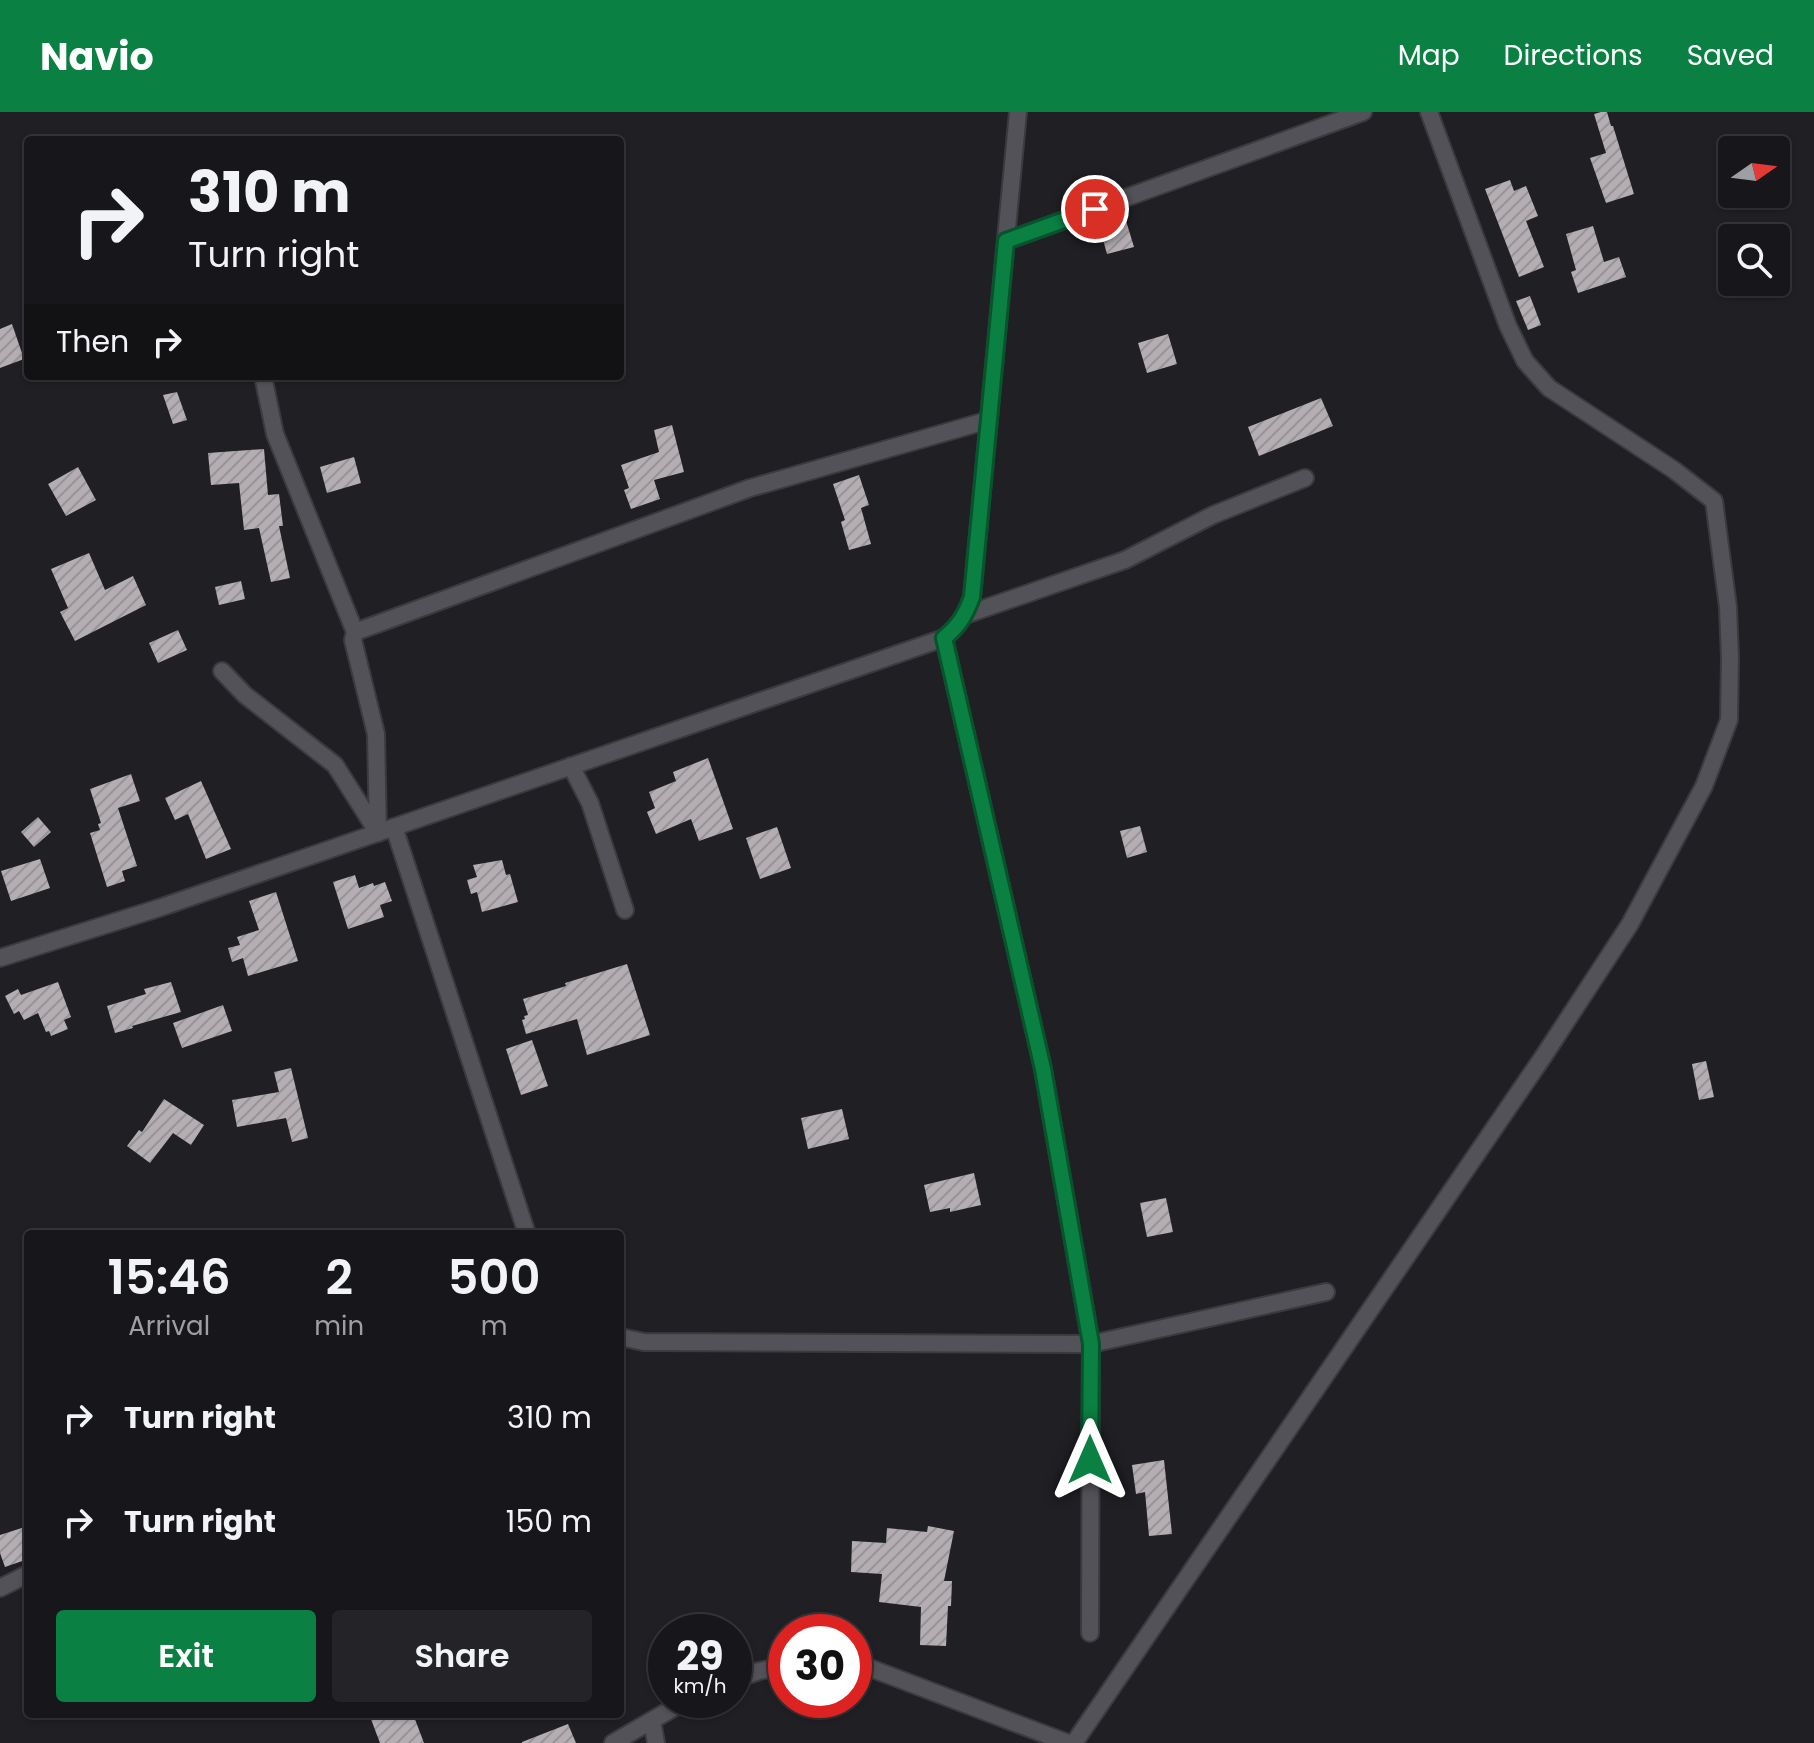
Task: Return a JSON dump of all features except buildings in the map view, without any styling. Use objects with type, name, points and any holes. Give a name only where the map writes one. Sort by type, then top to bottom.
[{"type":"street","points":[[0,958],[159,908],[378,833],[944,638],[955,629],[972,597],[1018,112]]},
{"type":"street","points":[[1006,241],[1363,112]]},
{"type":"street","points":[[872,1669],[1071,1743],[1537,1067],[1630,924],[1704,786],[1729,720],[1728,607],[1714,501],[1674,470],[1549,388],[1525,361],[1508,326],[1429,112]]},
{"type":"street","points":[[264,380],[275,434],[355,632],[353,640],[376,734],[378,833]]},
{"type":"street","points":[[355,632],[750,488],[989,420]]},
{"type":"street","points":[[965,615],[1125,560],[1213,515],[1305,478]]},
{"type":"street","points":[[944,638],[1043,1069],[1091,1344],[1090,1633]]},
{"type":"street","points":[[222,671],[245,695],[335,765],[378,833]]},
{"type":"street","points":[[571,766],[590,803],[625,910]]},
{"type":"street","points":[[394,827],[526,1230]]},
{"type":"street","points":[[624,1338],[644,1342],[1091,1344],[1326,1292]]},
{"type":"street","points":[[0,1588],[24,1576]]},
{"type":"street","points":[[613,1743],[657,1718]]},
{"type":"street","points":[[652,1721],[656,1743]]},
{"type":"route","points":[[1090,1460],[1091,1344],[1043,1069],[944,638],[965,615],[972,597],[1006,241],[1095,209]]}]
